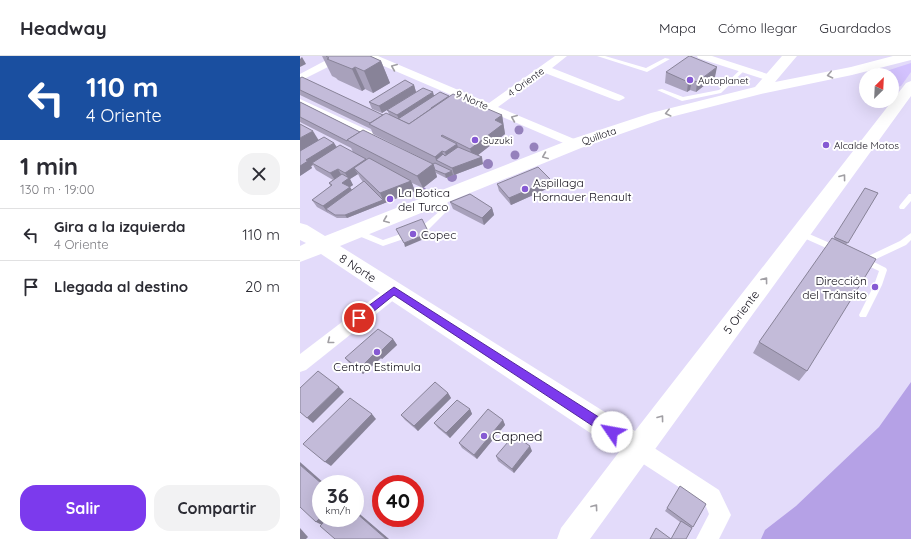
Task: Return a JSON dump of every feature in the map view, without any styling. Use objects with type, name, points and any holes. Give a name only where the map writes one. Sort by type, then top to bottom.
[{"type":"main road","points":[[765,84],[790,56]]},
{"type":"main road","name":"Quillota","points":[[300,254],[575,144],[657,116],[686,103],[765,84],[852,71],[909,56]]},
{"type":"main road","points":[[852,71],[859,72]]},
{"type":"main road","name":"5 Oriente","points":[[899,98],[911,86]]},
{"type":"main road","name":"5 Oriente","points":[[572,539],[800,234],[890,108]]},
{"type":"main road","name":"8 Norte","points":[[300,230],[638,449]]},
{"type":"street","points":[[300,78],[342,56]]},
{"type":"street","name":"9 Norte","points":[[369,56],[431,87],[489,108],[575,144]]},
{"type":"street","name":"4 Oriente","points":[[489,108],[562,56]]},
{"type":"street","points":[[702,56],[743,69],[765,84]]},
{"type":"street","points":[[544,69],[619,98]]},
{"type":"street","points":[[300,102],[368,135]]},
{"type":"street","points":[[300,364],[394,290]]},
{"type":"street","points":[[638,449],[712,498],[720,515],[707,539]]},
{"type":"lane","points":[[600,56],[646,70],[667,59]]},
{"type":"lane","points":[[660,90],[686,103],[721,91],[743,69]]},
{"type":"lane","points":[[902,207],[911,196]]},
{"type":"lane","points":[[800,234],[840,251]]},
{"type":"lane","points":[[863,315],[878,285],[883,270],[864,261],[903,243],[911,236]]},
{"type":"shaded area","points":[[911,63],[911,72],[901,86],[899,86],[899,68],[896,68]]},
{"type":"shaded area","points":[[911,382],[911,539],[761,539],[765,530],[796,506],[879,427]]},
{"type":"building","points":[[326,56],[370,56],[381,61],[364,71],[355,67],[352,69],[327,59],[329,58]]},
{"type":"building","points":[[689,56],[717,67],[697,82],[692,80],[688,82],[666,72]]},
{"type":"building","points":[[302,77],[383,115],[370,123],[300,90],[300,78]]},
{"type":"building","points":[[405,80],[414,85],[379,106],[369,102]]},
{"type":"building","points":[[423,88],[433,92],[397,115],[387,110]]},
{"type":"building","points":[[440,92],[449,96],[409,124],[398,119]]},
{"type":"building","points":[[453,94],[502,115],[495,120],[503,124],[470,149],[442,135],[441,136],[457,144],[445,152],[442,151],[435,157],[369,124],[386,113],[409,124]]},
{"type":"building","points":[[300,102],[360,132],[347,141],[300,117]]},
{"type":"building","points":[[300,124],[313,131],[300,138]]},
{"type":"building","points":[[363,130],[433,164],[417,176],[347,140]]},
{"type":"building","points":[[324,137],[334,143],[306,160],[308,161],[300,166],[300,151]]},
{"type":"building","points":[[340,145],[366,159],[345,173],[338,169],[330,173],[312,163]]},
{"type":"building","points":[[458,147],[482,157],[452,168],[436,160],[443,154],[445,156]]},
{"type":"building","points":[[369,158],[411,181],[380,193],[354,168]]},
{"type":"building","points":[[435,163],[452,171],[445,174],[435,170],[433,164]]},
{"type":"building","points":[[538,167],[551,180],[509,198],[497,184]]},
{"type":"building","points":[[342,174],[349,178],[342,183],[350,187],[323,206],[312,200],[332,185],[329,183]]},
{"type":"building","points":[[364,181],[383,200],[345,215],[335,215],[326,209]]},
{"type":"building","points":[[865,188],[878,193],[848,243],[834,237]]},
{"type":"building","points":[[470,194],[492,208],[482,218],[450,202]]},
{"type":"building","points":[[422,219],[429,233],[404,243],[396,229]]},
{"type":"building","points":[[832,238],[876,259],[807,371],[759,342]]},
{"type":"building","points":[[378,329],[393,339],[378,354],[376,352],[359,369],[345,358]]},
{"type":"building","points":[[318,371],[339,387],[307,418],[300,412],[300,388]]},
{"type":"building","points":[[435,382],[448,393],[414,426],[401,415]]},
{"type":"building","points":[[350,398],[372,414],[325,462],[303,444]]},
{"type":"building","points":[[457,400],[470,409],[446,433],[434,423]]},
{"type":"building","name":"Capned","points":[[488,409],[503,420],[474,455],[459,443]]},
{"type":"building","points":[[514,435],[530,446],[512,469],[496,456]]},
{"type":"building","points":[[300,465],[312,475],[312,518],[300,507]]},
{"type":"building","points":[[680,486],[706,504],[693,527],[667,508]]},
{"type":"building","points":[[364,520],[386,539],[335,539],[321,527],[364,527]]},
{"type":"building","points":[[681,521],[692,528],[686,539],[671,539]]},
{"type":"building","points":[[656,528],[671,539],[650,539]]},
{"type":"place","name":"Autoplanet","points":[[690,80]]},
{"type":"place","name":"Suzuki","points":[[475,140]]},
{"type":"place","name":"Alcalde Motos","points":[[826,145]]},
{"type":"place","name":"Aspillaga Hornauer Renault","points":[[525,189]]},
{"type":"place","name":"La Botica del Turco","points":[[390,199]]},
{"type":"place","name":"Copec","points":[[413,234]]},
{"type":"place","name":"Dirección del Tránsito","points":[[875,287]]},
{"type":"place","name":"Centro Estimula","points":[[377,352]]},
{"type":"place","name":"Capned","points":[[484,436]]},
{"type":"route","points":[[359,318],[394,290],[612,432]]}]
